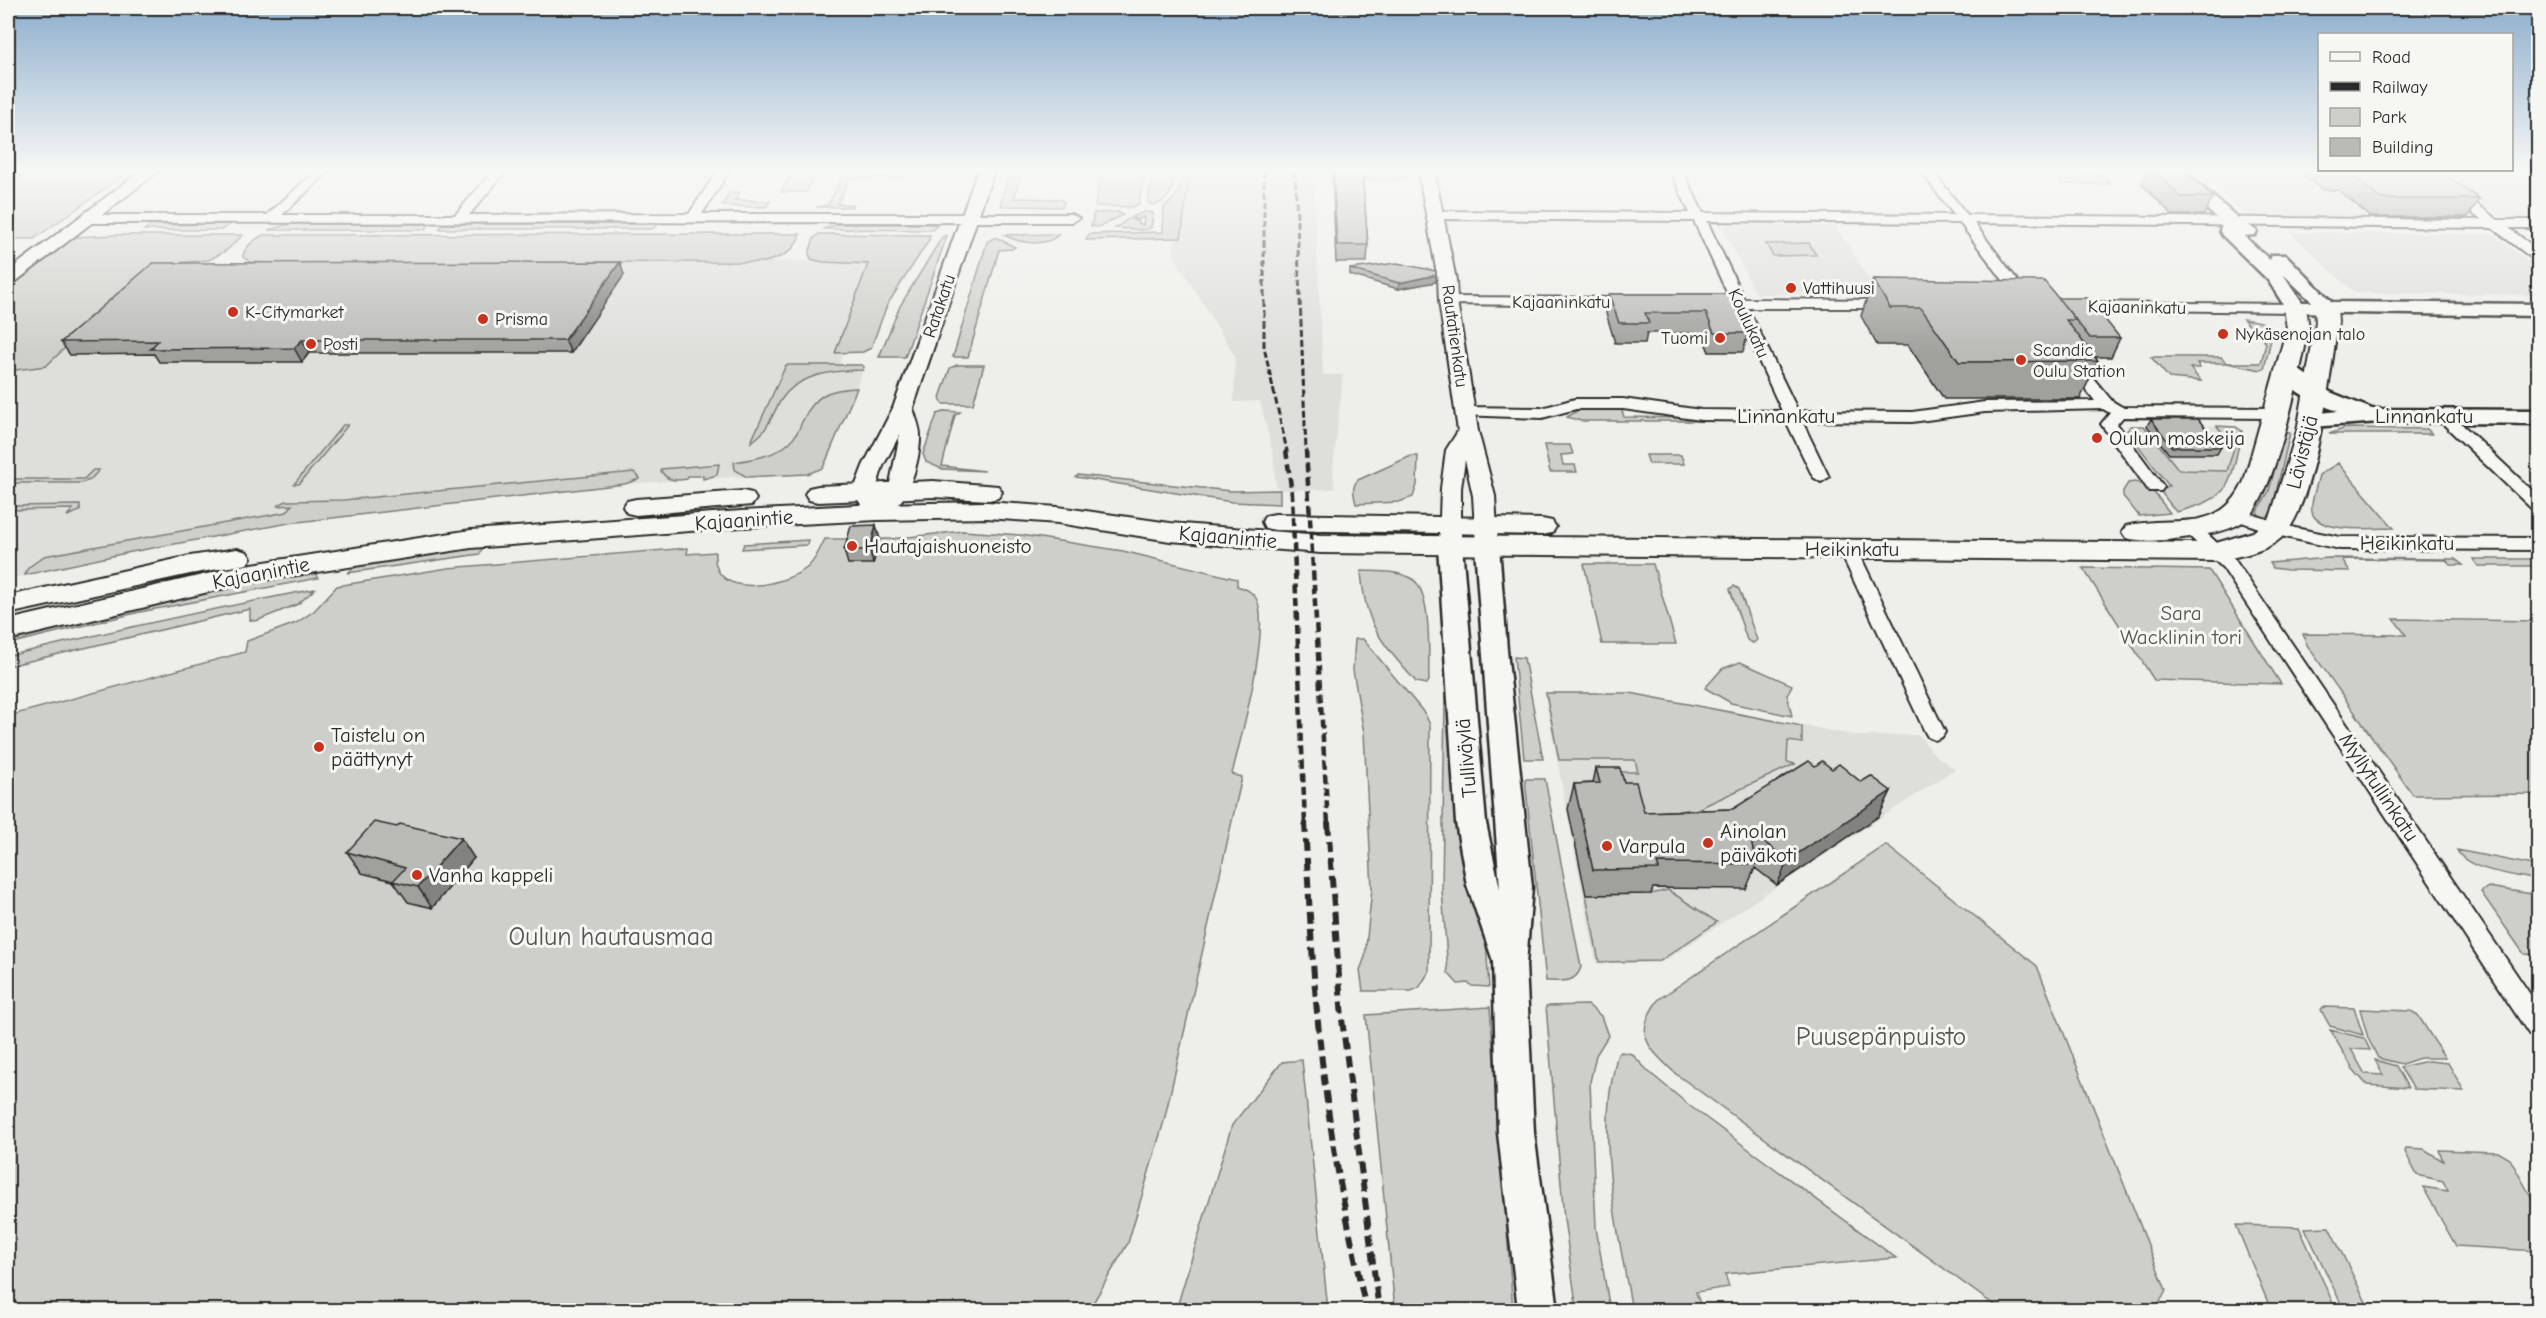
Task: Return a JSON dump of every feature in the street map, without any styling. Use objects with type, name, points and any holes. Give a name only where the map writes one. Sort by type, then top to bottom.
[{"type":"main road","points":[[2230,232],[2282,284],[2295,308]]},
{"type":"main road","points":[[2250,232],[2307,285],[2326,308]]},
{"type":"main road","name":"Kajaaninkatu","points":[[2295,308],[2538,310]]},
{"type":"main road","name":"Lävistäjä","points":[[2236,514],[2249,500],[2257,481],[2298,328],[2295,308]]},
{"type":"main road","name":"Lävistäjä","points":[[2277,529],[2289,501],[2311,420],[2327,322],[2326,308]]},
{"type":"main road","points":[[2288,371],[2299,383],[2316,395],[2349,409],[2380,415]]},
{"type":"main road","name":"Linnankatu","points":[[2311,420],[2380,415],[2538,417]]},
{"type":"main road","name":"Kajaanintie","points":[[8,630],[246,574],[471,539],[753,519],[871,502],[899,490],[1000,492],[1234,520],[1487,536]]},
{"type":"main road","name":"Kajaanintie","points":[[8,605],[190,565],[370,537],[520,517],[662,504],[871,502],[1058,515],[1170,532],[1321,544],[1450,535]]},
{"type":"main road","points":[[2192,529],[2208,526],[2236,514]]},
{"type":"main road","name":"Heikinkatu","points":[[1487,536],[2157,532],[2192,529]]},
{"type":"main road","points":[[2216,552],[2251,544],[2266,538],[2277,529]]},
{"type":"main road","name":"Tulliväylä","points":[[1450,535],[1471,824],[1483,885],[1509,965]]},
{"type":"main road","name":"Tulliväylä","points":[[1487,536],[1494,650],[1516,887],[1509,965],[1516,1133],[1538,1311]]},
{"type":"main road","name":"Heikinkatu","points":[[1487,536],[1848,549],[2216,552]]},
{"type":"street","points":[[8,279],[71,232]]},
{"type":"street","name":"Ratakatu","points":[[871,502],[873,466],[903,408],[965,232]]},
{"type":"street","name":"Rautatienkatu","points":[[1439,232],[1467,422],[1484,496],[1487,536]]},
{"type":"street","name":"Koulukatu","points":[[1705,232],[1821,477]]},
{"type":"street","points":[[1974,232],[2035,309],[2006,306]]},
{"type":"street","points":[[2505,232],[2538,256]]},
{"type":"street","name":"Kajaaninkatu","points":[[1448,301],[1650,303]]},
{"type":"street","points":[[1692,303],[1903,304]]},
{"type":"street","name":"Kajaaninkatu","points":[[2058,306],[2295,308]]},
{"type":"street","points":[[2063,350],[2113,408],[2109,424],[2155,488]]},
{"type":"street","name":"Linnankatu","points":[[1467,422],[1542,413],[1575,404],[1623,404],[1701,415],[1912,417],[1984,407],[2090,406],[2276,413]]},
{"type":"street","points":[[899,490],[910,435],[903,408]]},
{"type":"street","points":[[2444,416],[2538,504]]},
{"type":"street","points":[[1450,535],[1451,488],[1456,450],[1467,422]]},
{"type":"street","name":"Heikinkatu","points":[[2236,514],[2277,529],[2340,543],[2538,544]]},
{"type":"street","name":"Myllytullinkatu","points":[[2192,529],[2229,564],[2538,1026]]},
{"type":"street","points":[[1848,549],[1935,732]]},
{"type":"shaded area","points":[[1182,232],[1316,232],[1323,375],[1343,375],[1333,469],[1335,489],[1280,490],[1276,486],[1273,454],[1260,401],[1234,402],[1235,356],[1174,256],[1175,238],[1181,237]]},
{"type":"shaded area","points":[[1724,232],[1839,232],[1879,295],[1756,294]]},
{"type":"shaded area","points":[[2289,232],[2493,234],[2538,269],[2538,295],[2355,293]]},
{"type":"shaded area","points":[[879,261],[839,364],[862,365],[863,370],[827,463],[814,472],[703,479],[703,476],[688,476],[684,480],[625,484],[289,523],[131,552],[8,579],[8,371],[46,366],[68,345],[80,346],[176,262]]},
{"type":"shaded area","points":[[2145,425],[2217,426],[2234,448],[2227,471],[2179,471]]},
{"type":"shaded area","name":"Ainolan päiväkoti","points":[[1544,692],[1630,692],[1858,736],[1919,735],[1935,755],[1955,769],[1661,963],[1596,963]]},
{"type":"green space","points":[[8,232],[45,232],[34,239],[8,239]]},
{"type":"green space","points":[[1182,232],[1181,238],[1086,240],[1089,234]]},
{"type":"green space","points":[[800,234],[795,245],[787,253],[765,262],[267,263],[250,262],[243,257],[247,247],[263,235]]},
{"type":"green space","points":[[819,234],[930,235],[887,305],[871,348],[863,352],[835,353],[868,264],[823,262],[811,259],[809,254],[814,238]]},
{"type":"green space","points":[[1059,234],[1040,243],[1017,240],[1004,235]]},
{"type":"green space","points":[[243,235],[227,250],[209,260],[176,263],[79,346],[68,345],[46,366],[8,371],[8,289],[75,237]]},
{"type":"green space","points":[[947,235],[905,357],[879,357],[900,306],[942,237]]},
{"type":"green space","points":[[995,237],[1015,247],[999,250],[968,357],[953,357],[987,242]]},
{"type":"green space","points":[[1809,243],[1816,255],[1773,256],[1766,244]]},
{"type":"green space","points":[[2243,319],[2261,322],[2273,331],[2264,369],[2227,363],[2261,363],[2266,343]]},
{"type":"green space","points":[[2151,357],[2221,357],[2227,363],[2197,363],[2200,368],[2190,368],[2201,381],[2169,378]]},
{"type":"green space","points":[[786,365],[862,365],[864,367],[863,370],[818,375],[797,384],[788,391],[769,423],[751,442]]},
{"type":"green space","points":[[957,365],[984,365],[973,404],[943,404],[940,398],[950,368]]},
{"type":"green space","points":[[857,388],[823,468],[807,474],[747,477],[735,470],[734,462],[771,454],[790,442],[812,405],[823,395],[838,390]]},
{"type":"green space","points":[[1583,407],[1621,407],[1624,417],[1695,418],[1697,421],[1581,421],[1567,417]]},
{"type":"green space","points":[[946,411],[960,412],[955,415],[942,466],[985,471],[942,469],[926,462],[923,454],[937,414]]},
{"type":"green space","points":[[343,425],[348,425],[299,484],[294,484]]},
{"type":"green space","points":[[2130,426],[2144,426],[2179,470],[2227,471],[2234,448],[2217,426],[2236,427],[2242,431],[2231,476],[2226,486],[2209,501],[2176,512],[2158,488],[2169,486],[2127,431]]},
{"type":"green space","points":[[2346,428],[2427,429],[2432,434],[2329,434]]},
{"type":"green space","points":[[2284,433],[2290,433],[2272,510],[2265,522],[2257,512],[2269,491]]},
{"type":"green space","points":[[1544,445],[1570,445],[1573,454],[1561,455],[1563,465],[1575,465],[1577,472],[1550,472]]},
{"type":"green space","points":[[1646,455],[1681,455],[1684,464],[1649,464]]},
{"type":"green space","points":[[1411,456],[1418,456],[1417,485],[1413,497],[1399,502],[1356,504],[1354,488],[1358,480]]},
{"type":"green space","points":[[2338,463],[2394,528],[2335,527],[2316,519],[2312,508],[2319,475]]},
{"type":"green space","points":[[719,464],[717,475],[703,479],[703,476],[688,476],[687,479],[672,479],[666,477],[661,471],[661,469]]},
{"type":"green space","points":[[93,470],[99,470],[90,480],[81,483],[8,483],[8,479],[84,479]]},
{"type":"green space","points":[[634,472],[640,478],[625,484],[289,523],[131,552],[25,575],[28,568],[44,556],[287,512],[292,505],[277,506],[286,501],[344,500]]},
{"type":"green space","points":[[1078,475],[1231,491],[1280,490],[1280,504],[1232,502],[1076,477]]},
{"type":"green space","points":[[2135,482],[2149,486],[2170,513],[2139,516],[2123,496],[2128,483]]},
{"type":"green space","points":[[80,505],[80,511],[67,516],[73,509],[8,510],[8,506]]},
{"type":"green space","name":"Oulun hautausmaa","points":[[963,531],[1021,535],[1123,551],[1237,579],[1237,586],[1250,592],[1256,598],[1260,612],[1258,657],[1232,774],[1242,777],[1164,1121],[1128,1243],[1089,1310],[8,1310],[8,716],[245,652],[247,641],[296,623],[314,611],[337,586],[448,568],[688,548],[687,554],[715,552],[717,568],[724,578],[736,584],[767,584],[783,580],[808,567],[825,539],[890,539]]},
{"type":"green space","points":[[808,540],[807,545],[742,549],[744,544]]},
{"type":"green space","points":[[483,547],[480,554],[347,573],[360,564]]},
{"type":"green space","points":[[2328,558],[2455,559],[2463,565],[2451,565],[2446,560],[2342,559],[2350,571],[2288,570],[2273,568],[2270,563]]},
{"type":"green space","points":[[2473,559],[2538,559],[2538,566],[2478,566]]},
{"type":"green space","points":[[1584,564],[1653,564],[1676,644],[1602,644]]},
{"type":"green space","name":"Sara Wacklinin tori","points":[[2083,568],[2209,570],[2281,684],[2154,680]]},
{"type":"green space","points":[[315,570],[318,578],[140,612],[8,644],[8,639],[226,587]]},
{"type":"green space","points":[[1361,571],[1399,574],[1411,578],[1418,585],[1423,596],[1428,625],[1429,681],[1426,684],[1416,682],[1377,632],[1366,606]]},
{"type":"green space","points":[[1734,586],[1739,589],[1757,640],[1753,643],[1747,640],[1730,589]]},
{"type":"green space","points":[[315,589],[298,604],[256,621],[250,620],[250,609],[8,666],[8,656],[237,604]]},
{"type":"green space","points":[[2394,619],[2538,621],[2538,794],[2413,795],[2307,645],[2303,634],[2406,635]]},
{"type":"green space","points":[[1355,639],[1363,639],[1425,714],[1430,725],[1429,972],[1419,988],[1411,991],[1363,991],[1360,970],[1365,957],[1372,888],[1364,733],[1353,670]]},
{"type":"green space","points":[[1514,657],[1524,658],[1543,759],[1524,759]]},
{"type":"green space","points":[[1740,662],[1792,685],[1787,695],[1792,716],[1731,703],[1705,688],[1722,669]]},
{"type":"green space","points":[[1546,693],[1630,693],[1802,726],[1802,743],[1788,741],[1787,762],[1795,764],[1676,819],[1654,840],[1627,794],[1621,772],[1638,772],[1635,760],[1559,760]]},
{"type":"green space","points":[[1445,697],[1447,697],[1456,723],[1462,823],[1486,942],[1489,987],[1472,986],[1468,983],[1458,984],[1448,973],[1442,890]]},
{"type":"green space","points":[[1525,779],[1545,779],[1581,967],[1572,979],[1546,981]]},
{"type":"green space","name":"Puusepänpuisto","points":[[1886,845],[2037,966],[2166,1290],[2155,1310],[2001,1310],[1676,1074],[1651,1048],[1645,1031],[1646,1022],[1659,999]]},
{"type":"green space","points":[[2457,850],[2538,866],[2538,880],[2506,874],[2470,863]]},
{"type":"green space","points":[[2488,887],[2538,895],[2538,933],[2534,933],[2538,940],[2538,955],[2524,954],[2481,892]]},
{"type":"green space","points":[[1668,890],[1717,922],[1660,961],[1599,962],[1586,895],[1651,894]]},
{"type":"green space","points":[[1588,1005],[1601,1016],[1608,1036],[1596,1055],[1590,1082],[1596,1228],[1610,1310],[1577,1310],[1564,1219],[1546,1006]]},
{"type":"green space","points":[[1490,1007],[1513,1310],[1395,1310],[1366,1015]]},
{"type":"green space","points":[[2323,1007],[2354,1008],[2363,1035],[2330,1026],[2321,1010]]},
{"type":"green space","points":[[2360,1009],[2411,1011],[2418,1015],[2445,1058],[2420,1058],[2402,1064],[2378,1058],[2368,1038]]},
{"type":"green space","points":[[2330,1030],[2364,1038],[2370,1050],[2351,1049],[2365,1074],[2383,1075],[2375,1060],[2396,1066],[2408,1088],[2367,1085],[2353,1069]]},
{"type":"green space","points":[[1621,1052],[1632,1054],[1649,1072],[1690,1106],[1896,1258],[1725,1274],[1729,1287],[1696,1292],[1702,1310],[1632,1310],[1610,1180],[1608,1154],[1611,1084],[1617,1056]]},
{"type":"green space","points":[[1302,1060],[1328,1310],[1176,1310],[1232,1125],[1282,1062]]},
{"type":"green space","points":[[2428,1061],[2448,1063],[2464,1091],[2414,1089],[2400,1067]]},
{"type":"green space","points":[[2406,1148],[2424,1149],[2443,1161],[2439,1150],[2498,1152],[2510,1159],[2538,1209],[2538,1251],[2456,1246],[2423,1187],[2448,1191],[2443,1181],[2417,1175],[2405,1152]]},
{"type":"green space","points":[[2236,1225],[2299,1227],[2336,1310],[2271,1310]]},
{"type":"green space","points":[[2329,1227],[2370,1310],[2344,1310],[2305,1228]]},
{"type":"building","points":[[1336,232],[1367,232],[1368,245],[1337,245]]},
{"type":"building","points":[[620,262],[565,340],[302,340],[294,348],[150,349],[158,341],[61,342],[153,263]]},
{"type":"building","points":[[1397,263],[1436,271],[1436,275],[1399,283],[1350,269]]},
{"type":"building","points":[[1873,279],[2044,281],[2076,320],[2066,320],[2098,361],[1959,362],[1921,308],[1890,308]]},
{"type":"building","points":[[1609,294],[1731,294],[1748,333],[1714,333],[1706,313],[1645,313],[1649,323],[1619,323]]},
{"type":"building","points":[[2058,298],[2088,298],[2120,338],[2090,338]]},
{"type":"building","points":[[2151,419],[2198,419],[2221,447],[2172,447]]},
{"type":"building","points":[[876,525],[870,550],[844,550],[851,526]]},
{"type":"building","points":[[1809,761],[1815,766],[1822,761],[1832,769],[1839,764],[1861,782],[1871,776],[1891,791],[1788,860],[1749,831],[1756,864],[1657,863],[1659,869],[1593,870],[1574,784],[1600,783],[1596,768],[1620,768],[1624,782],[1636,782],[1644,812],[1733,809]]},
{"type":"building","points":[[374,822],[397,827],[400,824],[461,838],[418,887],[393,881],[405,868],[347,852]]},
{"type":"railway","points":[[1264,232],[1264,347],[1287,451]]},
{"type":"railway","points":[[1297,232],[1306,451]]},
{"type":"railway","points":[[1286,450],[1292,494],[1305,824]]},
{"type":"railway","points":[[1306,450],[1328,824]]},
{"type":"railway","points":[[1305,822],[1320,1047],[1346,1216],[1366,1310]]},
{"type":"railway","points":[[1328,822],[1342,1019],[1379,1310]]},
{"type":"place","name":"Vattihuusi","points":[[1791,288]]},
{"type":"place","name":"K-Citymarket","points":[[233,312]]},
{"type":"place","name":"Prisma","points":[[483,319]]},
{"type":"place","name":"Nykäsenojan talo","points":[[2223,334]]},
{"type":"place","name":"Tuomi","points":[[1720,338]]},
{"type":"place","name":"Posti","points":[[311,344]]},
{"type":"place","name":"Scandic Oulu Station","points":[[2021,360]]},
{"type":"place","name":"Oulun moskeija","points":[[2097,438]]},
{"type":"place","name":"Hautajaishuoneisto","points":[[852,546]]},
{"type":"place","name":"Taistelu on päättynyt","points":[[319,747]]},
{"type":"place","name":"Ainolan päiväkoti","points":[[1708,843]]},
{"type":"place","name":"Varpula","points":[[1607,846]]},
{"type":"place","name":"Vanha kappeli","points":[[417,875]]}]
